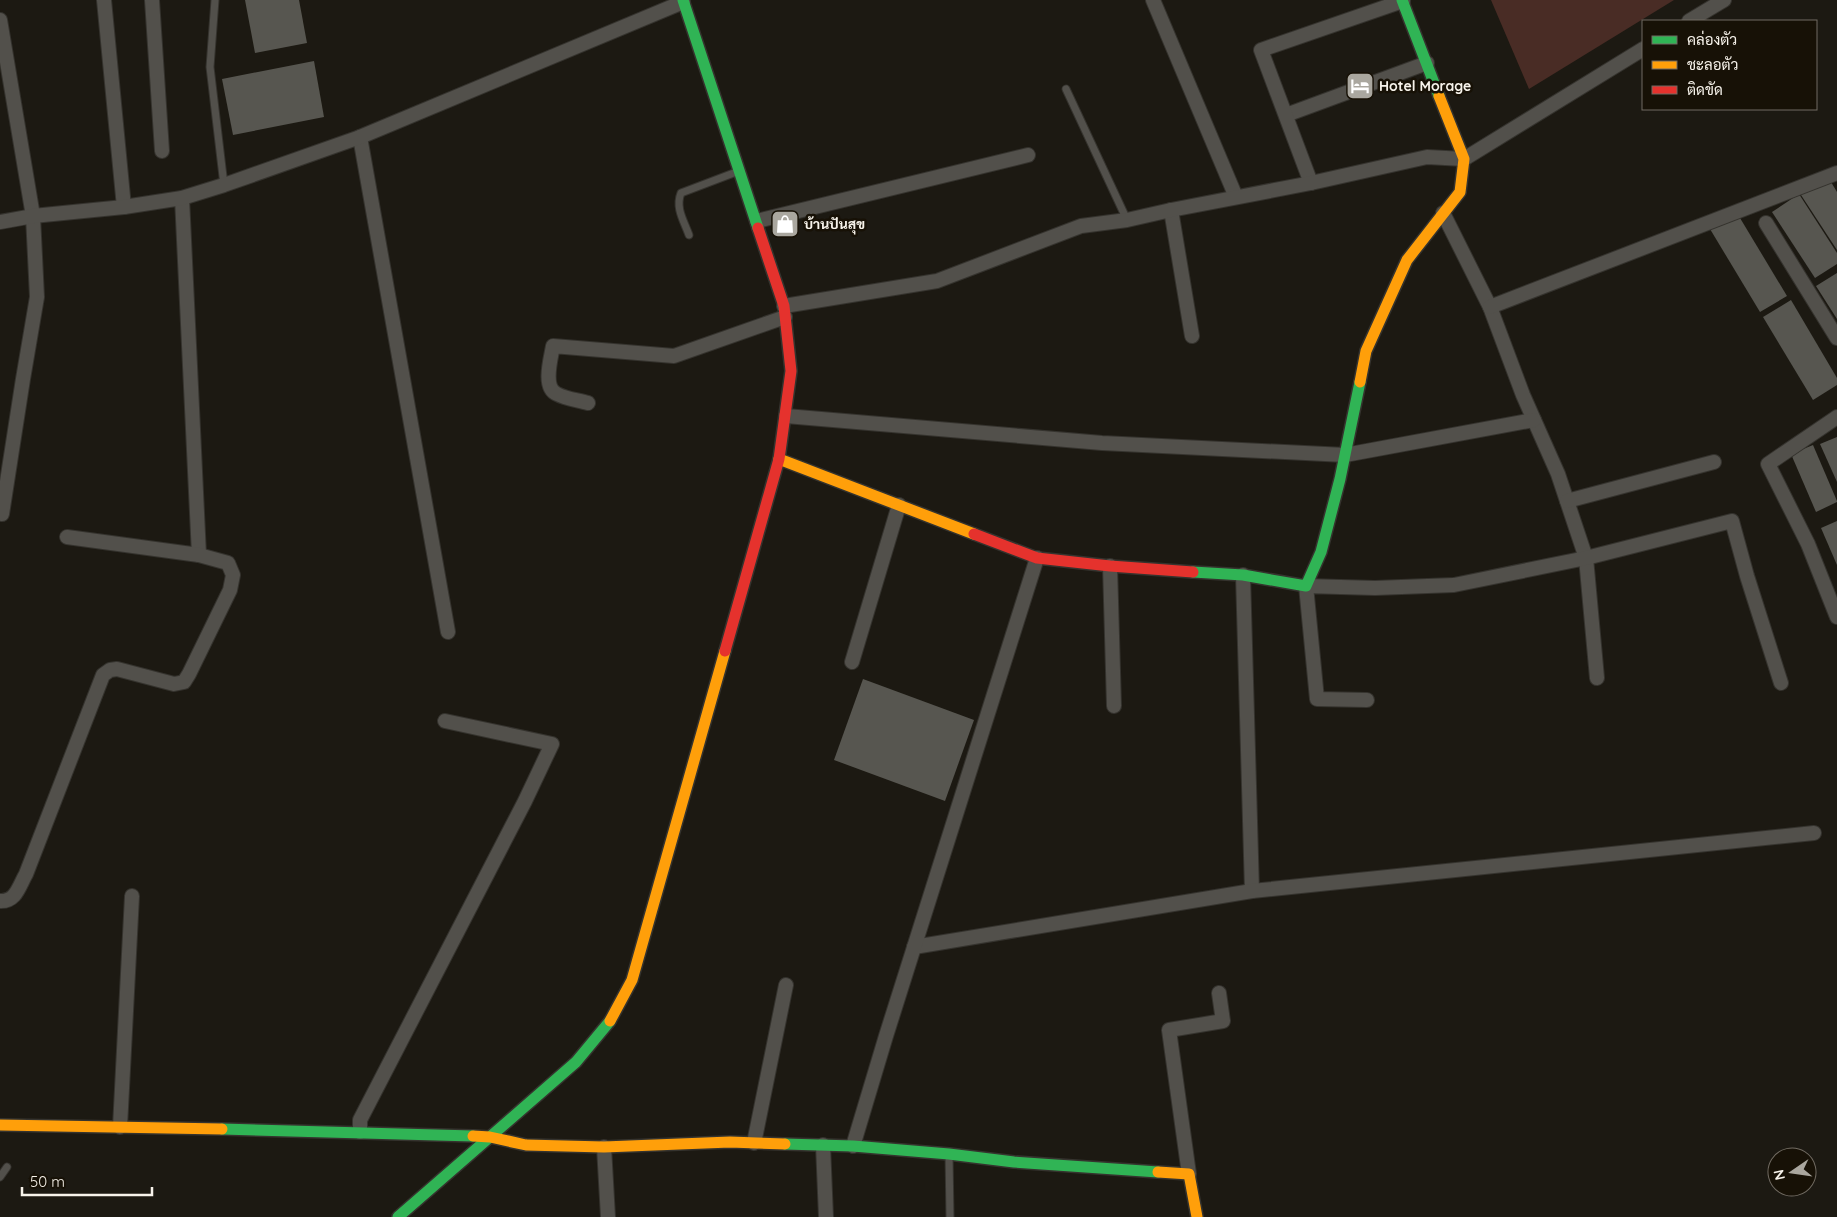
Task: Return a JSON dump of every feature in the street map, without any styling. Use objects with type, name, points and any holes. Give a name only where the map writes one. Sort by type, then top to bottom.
[{"type":"street","points":[[104,0],[124,207]]},
{"type":"street","points":[[152,0],[162,151]]},
{"type":"street","points":[[1153,0],[1236,197]]},
{"type":"street","points":[[1311,183],[1261,50],[1402,0],[1464,159],[1460,192],[1407,260],[1366,351],[1345,455],[1321,552],[1313,574],[1306,586],[1317,699],[1367,700]]},
{"type":"street","points":[[1691,20],[1724,0]]},
{"type":"street","points":[[0,222],[33,216],[124,207],[182,198],[224,185],[360,137],[683,1],[757,221],[784,311],[791,371],[779,459],[632,980],[610,1022],[576,1062],[398,1217]]},
{"type":"street","points":[[0,20],[33,216],[37,298],[22,379],[2,514]]},
{"type":"street","points":[[588,403],[554,394],[550,388],[548,380],[553,346],[674,356],[784,311],[937,280],[1081,226],[1127,220],[1428,157],[1464,159],[1642,50]]},
{"type":"street","points":[[1286,115],[1427,63]]},
{"type":"street","points":[[360,137],[448,632]]},
{"type":"street","points":[[757,221],[1028,155]]},
{"type":"street","points":[[1490,307],[1837,173]]},
{"type":"street","points":[[182,198],[199,555]]},
{"type":"street","points":[[1171,210],[1192,336]]},
{"type":"street","points":[[1444,214],[1490,307],[1534,420],[1558,474],[1586,558],[1597,678]]},
{"type":"street","points":[[1766,223],[1837,338]]},
{"type":"street","points":[[786,416],[1102,443],[1345,455],[1534,420]]},
{"type":"street","points":[[1837,417],[1768,464],[1808,544],[1837,617]]},
{"type":"street","points":[[779,459],[1037,558],[1110,566],[1243,575],[1306,586],[1375,588],[1454,585],[1586,558],[1732,521],[1747,576],[1781,683]]},
{"type":"street","points":[[1567,501],[1714,462]]},
{"type":"street","points":[[852,662],[899,505]]},
{"type":"street","points":[[0,901],[9,901],[13,897],[26,874],[103,674],[117,669],[174,684],[184,682],[230,590],[233,575],[228,563],[199,555],[67,537]]},
{"type":"street","points":[[853,1146],[1037,558]]},
{"type":"street","points":[[1110,566],[1114,706]]},
{"type":"street","points":[[1243,575],[1252,891]]},
{"type":"street","points":[[360,1132],[360,1120],[520,810],[552,744],[445,720]]},
{"type":"street","points":[[914,947],[1252,891],[1814,833]]},
{"type":"street","points":[[120,1127],[132,896]]},
{"type":"street","points":[[754,1143],[786,985]]},
{"type":"street","points":[[1197,1217],[1189,1174],[1169,1030],[1223,1021],[1220,993]]},
{"type":"street","points":[[0,1125],[360,1132],[490,1137],[526,1145],[604,1147],[730,1142],[853,1146],[949,1154],[1014,1162],[1189,1174]]},
{"type":"street","points":[[823,1146],[826,1217]]},
{"type":"street","points":[[604,1147],[608,1217]]},
{"type":"lane","points":[[215,0],[210,67],[224,185]]},
{"type":"lane","points":[[1066,89],[1127,220]]},
{"type":"lane","points":[[689,235],[678,201],[681,193],[740,171]]},
{"type":"lane","points":[[949,1154],[950,1217]]},
{"type":"lane","points":[[0,1177],[7,1167]]},
{"type":"shaded area","points":[[1491,0],[1674,0],[1529,89]]},
{"type":"building","points":[[245,0],[299,0],[307,43],[255,53]]},
{"type":"building","points":[[314,61],[324,117],[233,135],[222,79]]},
{"type":"building","points":[[1828,177],[1837,192],[1837,250],[1801,195]]},
{"type":"building","points":[[1799,194],[1837,253],[1837,264],[1815,278],[1772,212]]},
{"type":"building","points":[[1737,213],[1787,296],[1760,312],[1710,229]]},
{"type":"building","points":[[1837,273],[1837,319],[1816,286]]},
{"type":"building","points":[[1791,300],[1837,378],[1837,385],[1813,400],[1763,317]]},
{"type":"building","points":[[1837,437],[1837,482],[1820,444]]},
{"type":"building","points":[[1813,445],[1837,501],[1816,512],[1791,454]]},
{"type":"building","points":[[1837,521],[1837,565],[1821,528]]},
{"type":"building","points":[[863,679],[974,720],[945,801],[834,760]]},
{"type":"traffic: fast","points":[[683,0],[758,228]]},
{"type":"traffic: fast","points":[[1402,0],[1439,96]]},
{"type":"traffic: fast","points":[[1193,572],[1243,575],[1306,586],[1321,552],[1340,479],[1360,382]]},
{"type":"traffic: fast","points":[[398,1217],[576,1062],[610,1021]]},
{"type":"traffic: fast","points":[[222,1129],[473,1136]]},
{"type":"traffic: fast","points":[[785,1144],[853,1146],[949,1154],[1014,1162],[1158,1172]]},
{"type":"traffic: slow","points":[[1360,382],[1366,351],[1407,260],[1460,192],[1464,159],[1439,96]]},
{"type":"traffic: slow","points":[[779,459],[974,534]]},
{"type":"traffic: slow","points":[[610,1021],[632,980],[725,651]]},
{"type":"traffic: slow","points":[[0,1125],[222,1129]]},
{"type":"traffic: slow","points":[[473,1136],[490,1137],[526,1145],[604,1147],[730,1142],[785,1144]]},
{"type":"traffic: slow","points":[[1158,1172],[1189,1174],[1197,1217]]},
{"type":"traffic: jam","points":[[725,651],[779,459],[791,371],[784,306],[758,228]]},
{"type":"traffic: jam","points":[[974,534],[1037,558],[1193,572]]},
{"type":"place","name":"Hotel Morage","points":[[1360,86]]},
{"type":"place","name":"บ้านปันสุข","points":[[785,224]]}]
